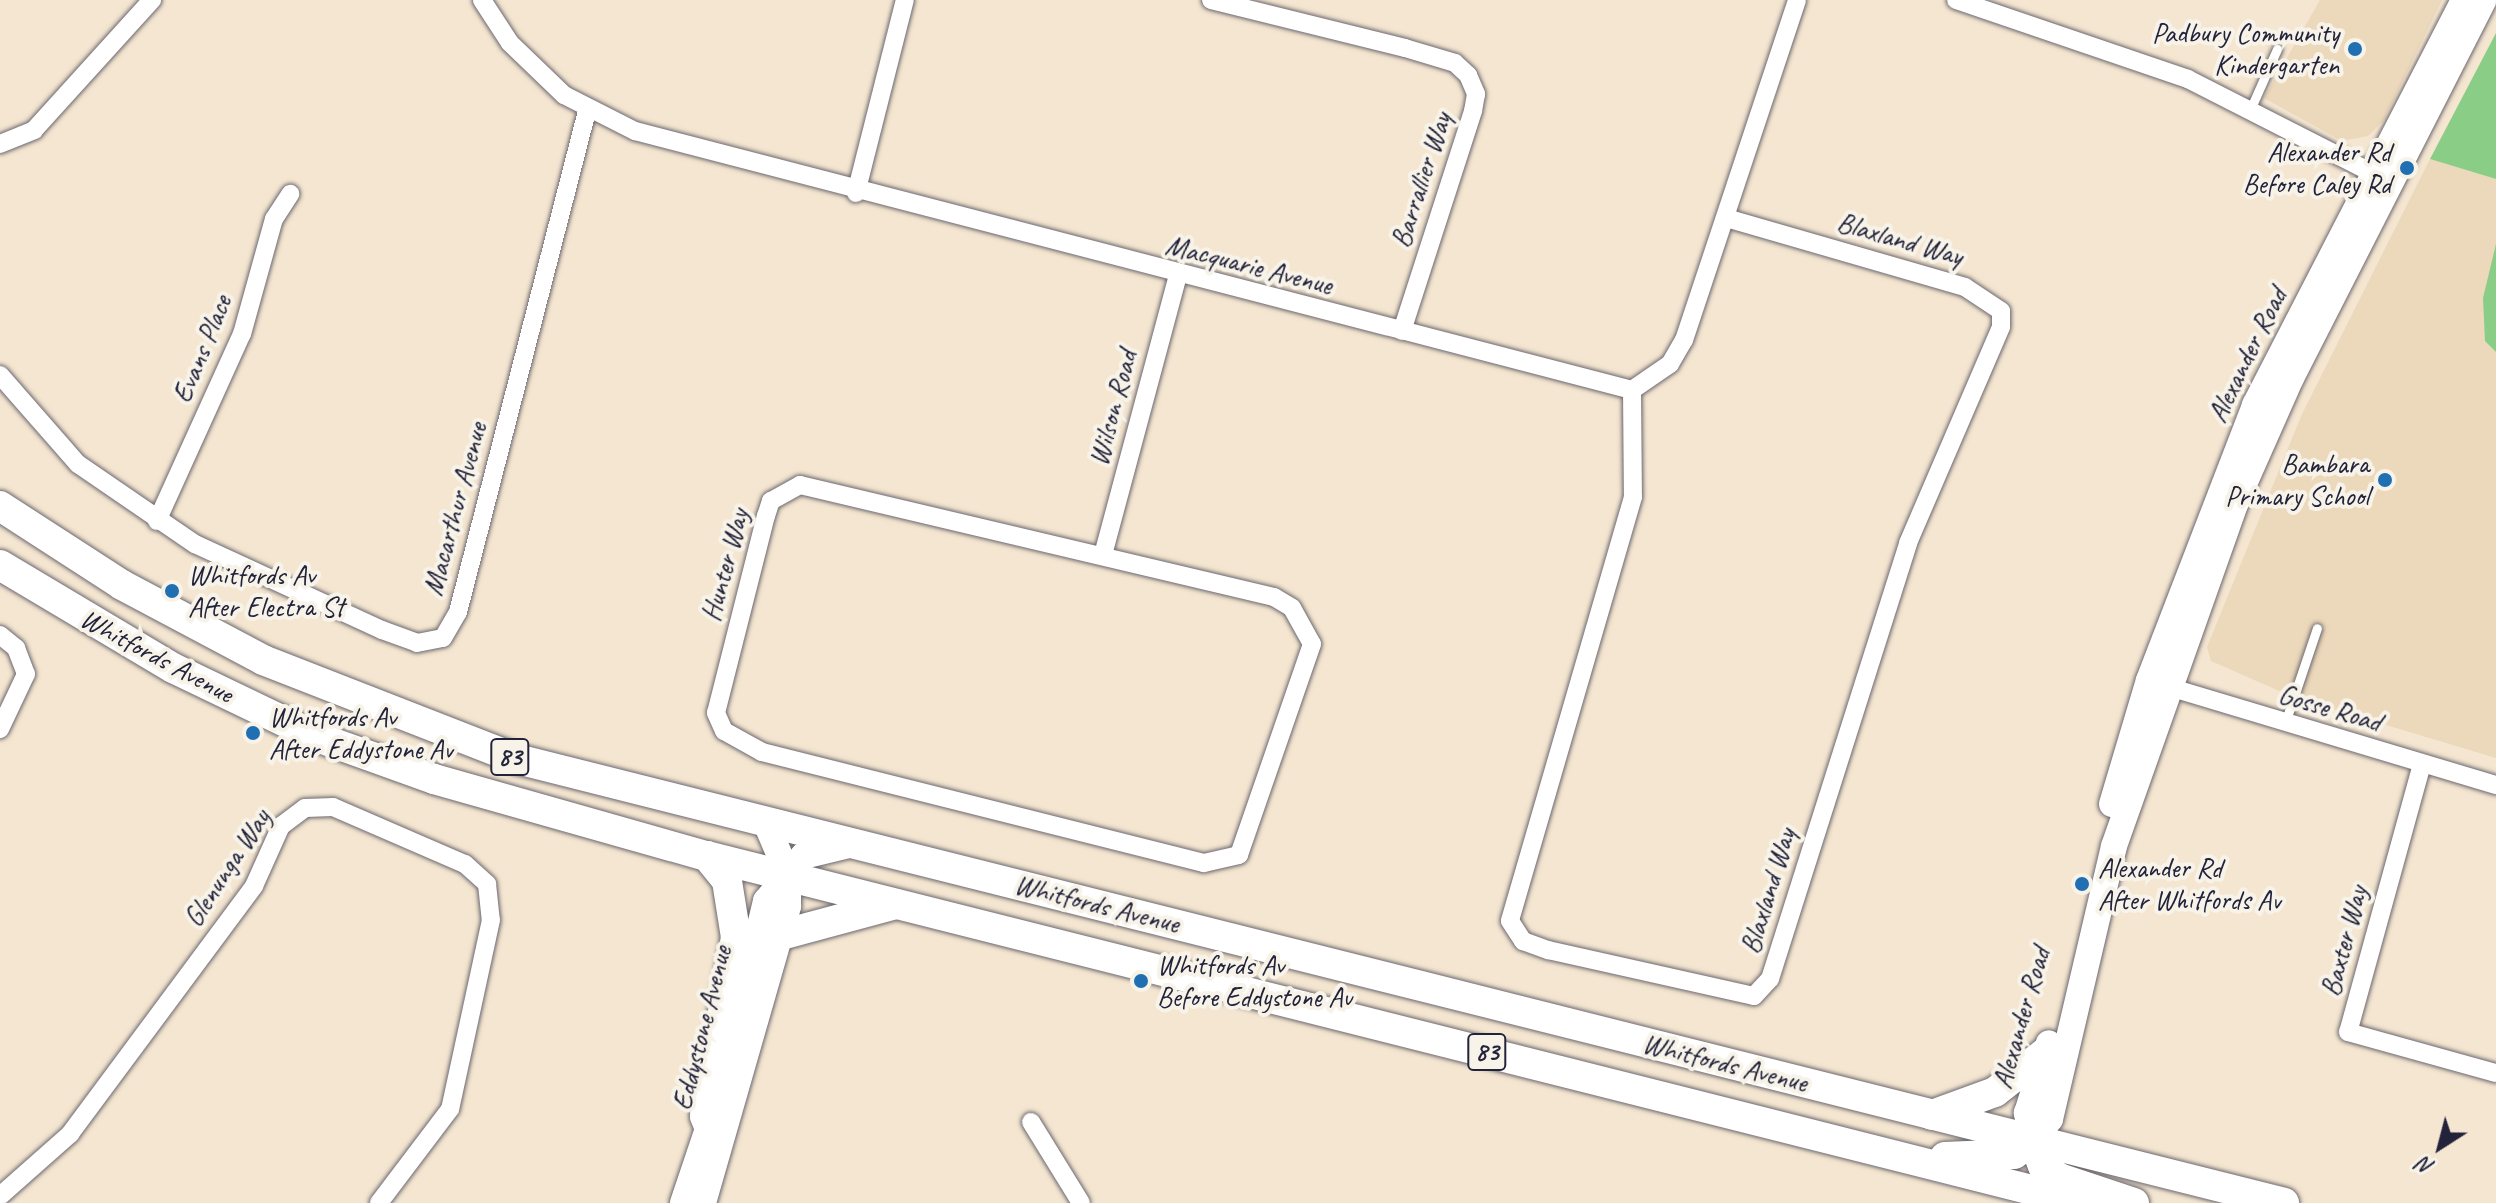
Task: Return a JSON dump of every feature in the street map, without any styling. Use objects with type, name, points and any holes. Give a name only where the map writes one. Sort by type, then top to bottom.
[{"type":"main road","name":"Whitfords Avenue","points":[[0,506],[122,585],[297,676],[517,759],[2284,1203]]},
{"type":"main road","name":"Whitfords Avenue","points":[[0,565],[173,668],[314,736],[434,779],[707,856],[902,902],[2083,1203]]},
{"type":"main road","points":[[707,856],[727,881],[736,937],[705,1116],[710,1129]]},
{"type":"main road","points":[[781,935],[902,902]]},
{"type":"main road","points":[[1932,1115],[1995,1092],[2046,1052]]},
{"type":"main road","points":[[1906,1158],[2014,1154],[2033,1140],[2043,1166],[2059,1178],[2134,1203]]},
{"type":"street","points":[[0,144],[34,130],[152,0]]},
{"type":"street","name":"Macquarie Avenue","points":[[482,0],[510,43],[587,111],[856,193],[1632,390]]},
{"type":"street","points":[[856,193],[905,0]]},
{"type":"street","name":"Barrallier Way","points":[[1211,0],[1405,48],[1455,63],[1468,75],[1476,94],[1473,111],[1402,331]]},
{"type":"street","points":[[1632,390],[1656,378],[1684,340],[1797,0]]},
{"type":"street","points":[[1956,0],[2137,59],[2250,110],[2382,178]]},
{"type":"street","name":"Alexander Road","points":[[2382,178],[2464,0]]},
{"type":"street","name":"Alexander Road","points":[[2033,1140],[2027,1113],[2158,683],[2255,405],[2484,0]]},
{"type":"street","name":"Macarthur Avenue","points":[[0,375],[78,464],[157,521],[318,606],[417,643],[443,638],[458,612],[587,111]]},
{"type":"street","name":"Evans Place","points":[[157,521],[242,334],[274,219],[290,194]]},
{"type":"street","name":"Blaxland Way","points":[[1632,390],[1633,497],[1510,921],[1523,941],[1548,950],[1754,996],[1770,979],[1903,558],[2001,327],[2001,311],[1965,287],[1726,218]]},
{"type":"street","name":"Wilson Road","points":[[1103,555],[1178,276]]},
{"type":"street","name":"Hunter Way","points":[[787,486],[1103,555],[1274,597],[1303,619],[1312,644],[1254,825],[1239,855],[1225,863],[744,746],[716,713],[766,516],[787,486]]},
{"type":"street","points":[[0,635],[16,648],[26,674],[0,729]]},
{"type":"street","name":"Alexander Road","points":[[2033,1140],[2050,1119],[2114,846],[2158,683]]},
{"type":"street","name":"Gosse Road","points":[[2158,683],[2285,724],[2496,785]]},
{"type":"street","name":"Baxter Way","points":[[2422,764],[2348,1032],[2496,1073]]},
{"type":"street","name":"Glenunga Way","points":[[0,1196],[70,1134],[254,886],[281,826],[305,808],[333,807],[465,864],[487,884],[491,920],[450,1109],[379,1203]]},
{"type":"street","name":"Eddystone Avenue","points":[[703,1203],[781,935],[786,873],[766,823]]},
{"type":"street","points":[[786,873],[832,845],[862,844]]},
{"type":"street","name":"Eddystone Avenue","points":[[683,1203],[710,1129],[766,901],[786,873]]},
{"type":"street","points":[[1031,1122],[1081,1203]]},
{"type":"lane","points":[[2250,110],[2277,49]]},
{"type":"lane","points":[[2285,724],[2317,628]]},
{"type":"shaded area","name":"Padbury Community Kindergarten","points":[[2320,0],[2442,0],[2384,120],[2368,136],[2342,141],[2264,98]]},
{"type":"shaded area","name":"Bambara Primary School","points":[[2430,159],[2496,179],[2496,758],[2293,697],[2211,661],[2207,647],[2302,414]]},
{"type":"green space","points":[[2496,33],[2496,179],[2430,159]]},
{"type":"green space","points":[[2496,244],[2496,352],[2485,341],[2483,298]]},
{"type":"place","name":"Padbury Community Kindergarten","points":[[2355,49]]},
{"type":"place","name":"Alexander Rd Before Caley Rd","points":[[2407,168]]},
{"type":"place","name":"Bambara Primary School","points":[[2385,480]]},
{"type":"place","name":"Whitfords Av After Electra St","points":[[172,591]]},
{"type":"place","name":"Whitfords Av After Eddystone Av","points":[[253,733]]},
{"type":"place","name":"Alexander Rd After Whitfords Av","points":[[2082,884]]},
{"type":"place","name":"Whitfords Av Before Eddystone Av","points":[[1141,981]]}]
